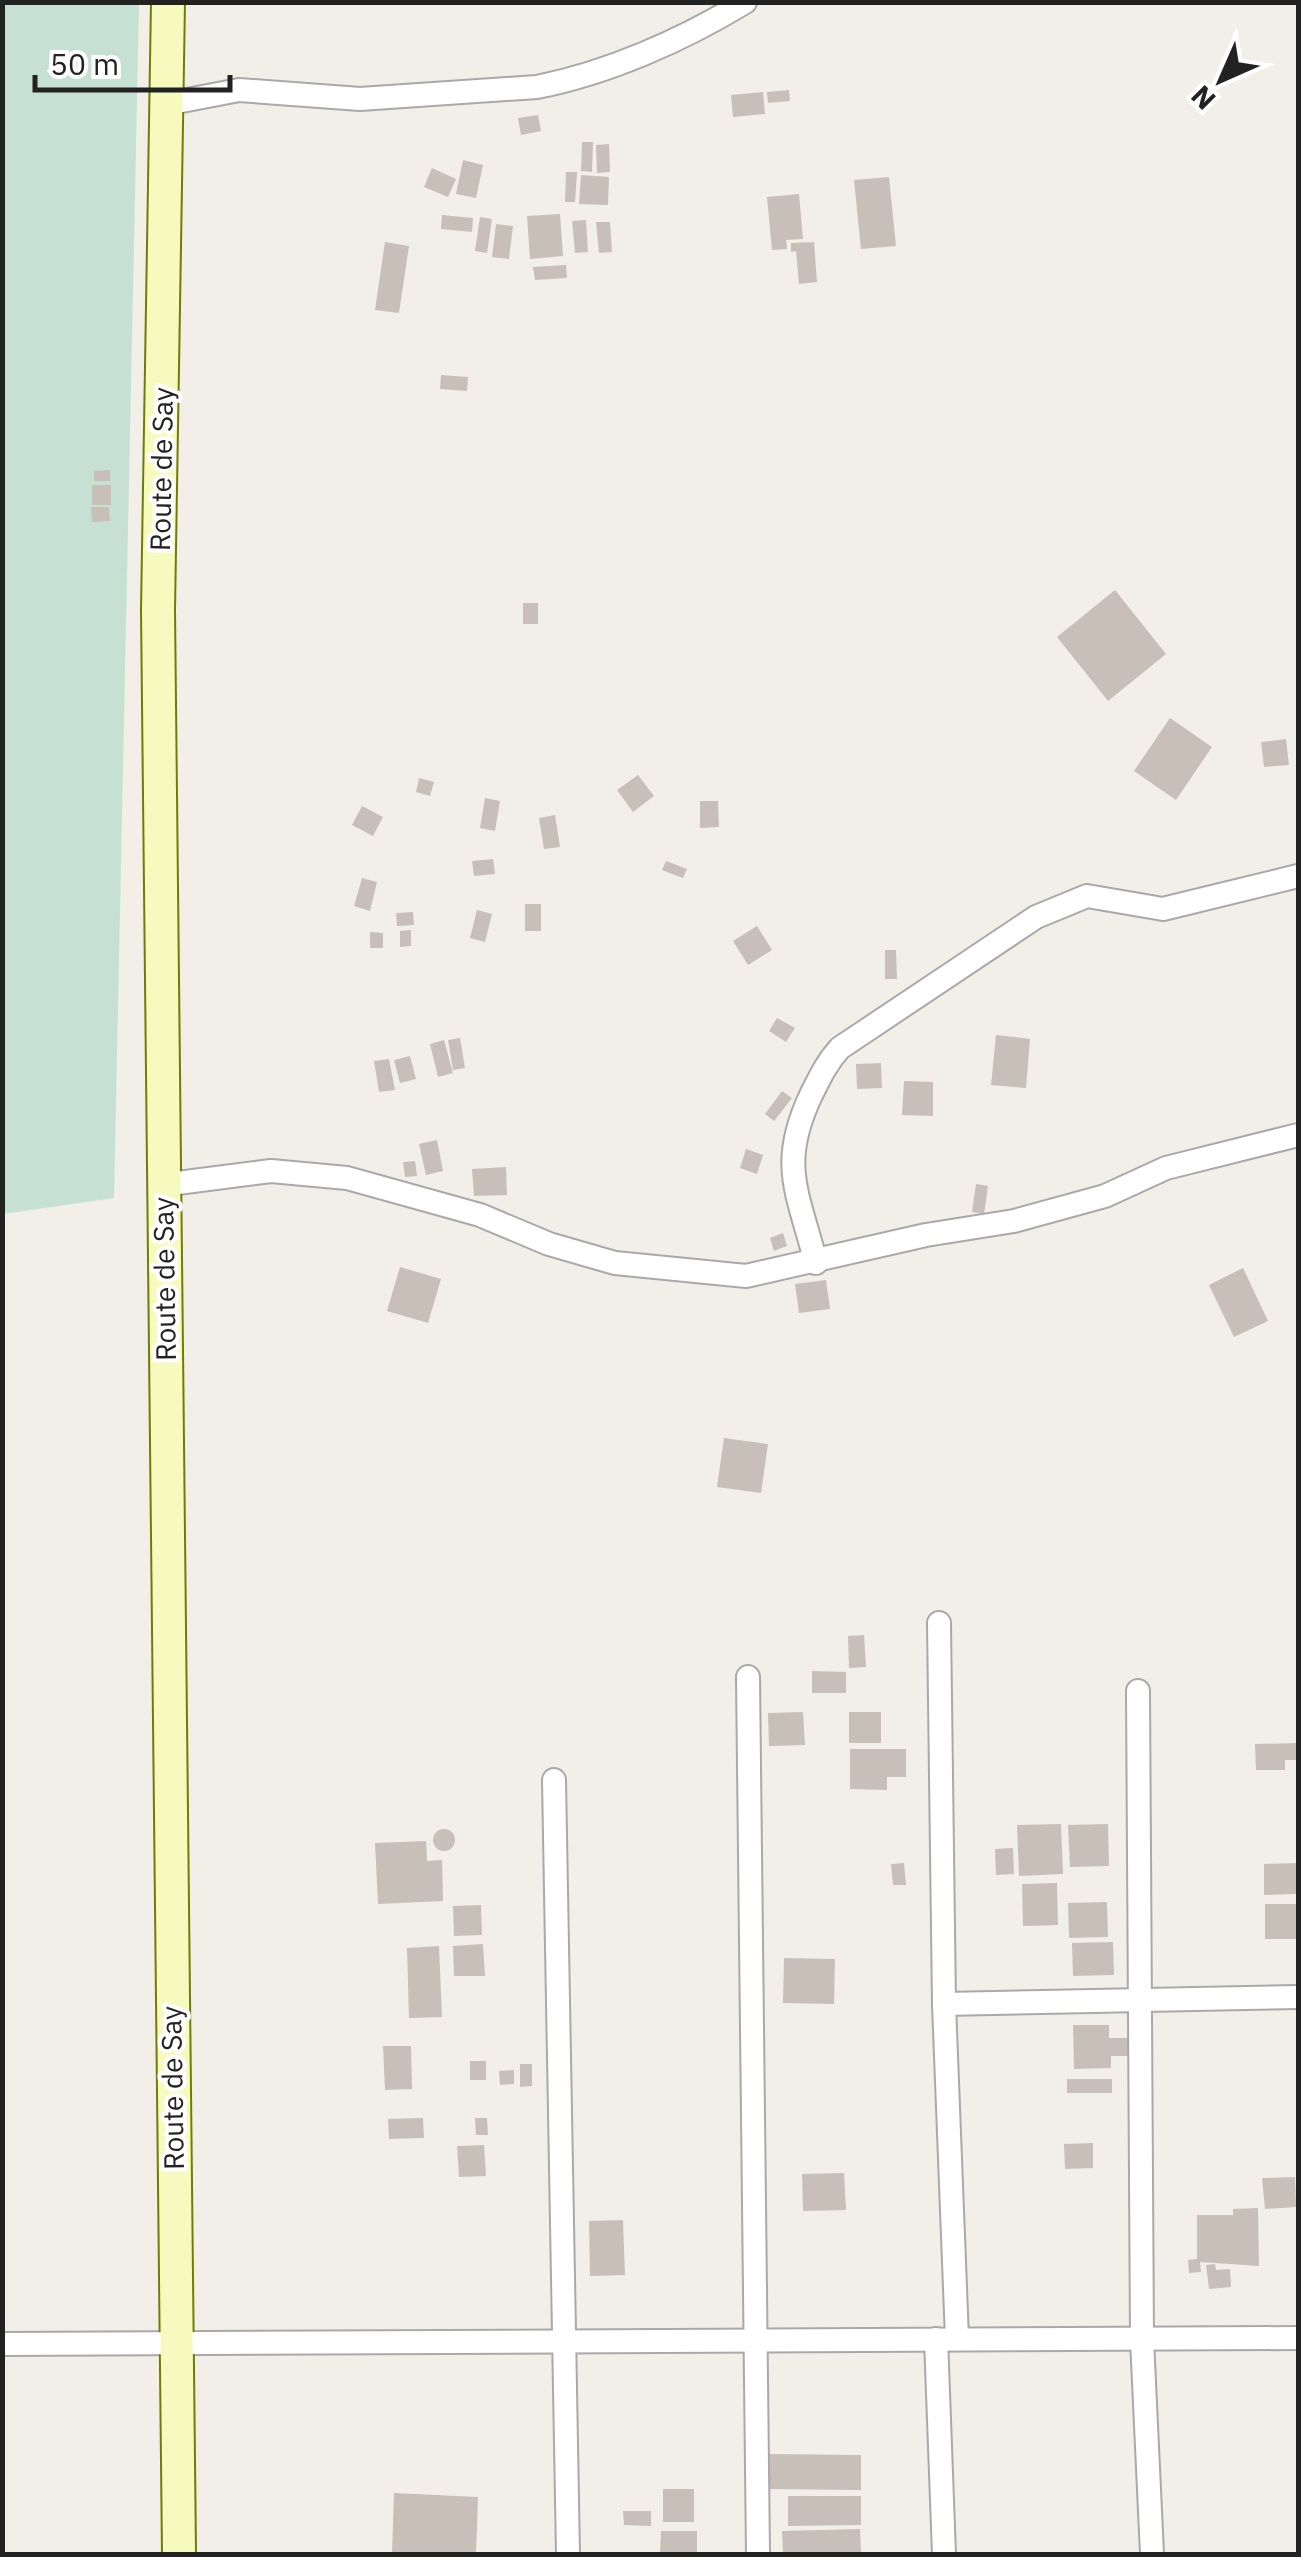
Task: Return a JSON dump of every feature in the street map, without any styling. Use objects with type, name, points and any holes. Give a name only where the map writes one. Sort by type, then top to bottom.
[{"type":"main road","name":"Route de Say","points":[[168,2],[158,610],[178,2554]]},
{"type":"street","points":[[166,104],[253,90],[360,98],[538,87],[563,82],[693,32],[745,2]]},
{"type":"street","points":[[816,1263],[792,1170],[794,1130],[826,1065],[840,1048],[1036,917],[1067,902],[1087,896],[1163,909],[1298,876]]},
{"type":"street","points":[[162,1186],[271,1171],[347,1178],[480,1215],[548,1244],[615,1262],[746,1276],[926,1235],[1014,1221],[1105,1196],[1166,1168],[1298,1135]]},
{"type":"street","points":[[938,1622],[944,2004],[944,2554]]},
{"type":"street","points":[[748,1677],[758,2554]]},
{"type":"street","points":[[1138,1690],[1142,2339],[1152,2554]]},
{"type":"street","points":[[554,1780],[568,2554]]},
{"type":"street","points":[[944,2004],[1298,1997]]},
{"type":"street","points":[[2,2344],[1298,2338]]},
{"type":"green space","points":[[2,3],[139,3],[114,1198],[3,1214]]},
{"type":"building","points":[[789,90],[790,101],[768,103],[767,92]]},
{"type":"building","points":[[763,92],[765,114],[733,117],[731,95]]},
{"type":"building","points":[[538,115],[541,131],[521,135],[518,118]]},
{"type":"building","points":[[582,142],[593,142],[592,172],[581,171]]},
{"type":"building","points":[[609,144],[610,172],[597,173],[596,145]]},
{"type":"building","points":[[463,160],[483,165],[476,198],[456,194]]},
{"type":"building","points":[[432,168],[456,179],[448,197],[424,187]]},
{"type":"building","points":[[566,172],[577,172],[575,202],[565,202]]},
{"type":"building","points":[[581,175],[609,177],[608,205],[579,204]]},
{"type":"building","points":[[889,177],[896,246],[861,249],[854,180]]},
{"type":"building","points":[[799,194],[803,239],[786,240],[787,249],[772,250],[767,197]]},
{"type":"building","points":[[560,214],[563,256],[530,259],[527,216]]},
{"type":"building","points":[[442,215],[473,218],[472,232],[441,229]]},
{"type":"building","points":[[480,217],[492,219],[487,253],[475,251]]},
{"type":"building","points":[[586,220],[588,252],[575,253],[572,221]]},
{"type":"building","points":[[596,222],[610,222],[612,252],[599,253]]},
{"type":"building","points":[[496,224],[513,226],[509,259],[492,257]]},
{"type":"building","points":[[385,242],[409,246],[399,313],[375,310]]},
{"type":"building","points":[[814,242],[817,282],[799,284],[796,251],[791,252],[791,243]]},
{"type":"building","points":[[566,265],[567,278],[535,280],[533,267]]},
{"type":"building","points":[[441,375],[468,377],[467,391],[440,389]]},
{"type":"building","points":[[110,470],[110,481],[94,481],[94,471]]},
{"type":"building","points":[[92,485],[111,485],[111,505],[92,505]]},
{"type":"building","points":[[91,507],[109,507],[110,521],[92,522]]},
{"type":"building","points":[[1115,590],[1166,654],[1108,701],[1057,637]]},
{"type":"building","points":[[523,603],[538,603],[538,624],[523,624]]},
{"type":"building","points":[[1170,718],[1212,747],[1176,800],[1134,771]]},
{"type":"building","points":[[1286,739],[1289,765],[1264,767],[1261,742]]},
{"type":"building","points":[[638,775],[654,796],[633,812],[617,790]]},
{"type":"building","points":[[419,778],[434,782],[430,796],[416,792]]},
{"type":"building","points":[[485,798],[500,801],[495,831],[480,828]]},
{"type":"building","points":[[700,801],[718,801],[719,827],[700,828]]},
{"type":"building","points":[[362,806],[383,817],[373,836],[352,825]]},
{"type":"building","points":[[555,815],[560,847],[544,849],[539,818]]},
{"type":"building","points":[[493,859],[495,874],[474,876],[472,861]]},
{"type":"building","points":[[666,861],[687,869],[683,878],[662,870]]},
{"type":"building","points":[[362,878],[377,882],[370,911],[354,906]]},
{"type":"building","points":[[525,904],[541,904],[541,931],[525,931]]},
{"type":"building","points":[[477,910],[492,914],[485,942],[470,938]]},
{"type":"building","points":[[413,912],[414,925],[397,926],[396,913]]},
{"type":"building","points":[[757,926],[772,950],[748,965],[733,941]]},
{"type":"building","points":[[411,930],[411,946],[400,947],[400,931]]},
{"type":"building","points":[[370,932],[383,933],[383,948],[370,948]]},
{"type":"building","points":[[885,950],[896,950],[897,979],[885,979]]},
{"type":"building","points":[[777,1018],[795,1028],[786,1042],[769,1031]]},
{"type":"building","points":[[996,1035],[1030,1039],[1026,1088],[991,1085]]},
{"type":"building","points":[[460,1038],[465,1068],[453,1070],[448,1040]]},
{"type":"building","points":[[444,1040],[453,1073],[438,1077],[430,1044]]},
{"type":"building","points":[[410,1056],[416,1079],[400,1083],[394,1060]]},
{"type":"building","points":[[389,1059],[395,1090],[379,1092],[374,1061]]},
{"type":"building","points":[[881,1063],[882,1088],[857,1089],[856,1064]]},
{"type":"building","points":[[904,1081],[933,1082],[933,1116],[902,1115]]},
{"type":"building","points":[[782,1091],[792,1098],[774,1121],[765,1114]]},
{"type":"building","points":[[437,1140],[443,1171],[426,1175],[419,1144]]},
{"type":"building","points":[[746,1149],[763,1155],[757,1174],[740,1168]]},
{"type":"building","points":[[415,1161],[417,1176],[405,1177],[403,1162]]},
{"type":"building","points":[[506,1167],[507,1195],[474,1196],[472,1169]]},
{"type":"building","points":[[976,1184],[988,1186],[984,1214],[972,1212]]},
{"type":"building","points":[[783,1233],[787,1246],[774,1251],[770,1238]]},
{"type":"building","points":[[400,1267],[441,1279],[428,1323],[387,1311]]},
{"type":"building","points":[[1243,1268],[1268,1321],[1234,1337],[1209,1285]]},
{"type":"building","points":[[826,1280],[830,1309],[799,1313],[795,1284]]},
{"type":"building","points":[[724,1438],[768,1444],[761,1493],[717,1487]]},
{"type":"building","points":[[864,1635],[866,1667],[849,1668],[848,1636]]},
{"type":"building","points":[[812,1671],[846,1672],[846,1693],[812,1693]]},
{"type":"building","points":[[803,1712],[805,1745],[769,1746],[768,1713]]},
{"type":"building","points":[[849,1712],[881,1712],[881,1743],[849,1743]]},
{"type":"building","points":[[1298,1743],[1298,1760],[1285,1760],[1285,1770],[1256,1770],[1255,1744]]},
{"type":"building","points":[[850,1749],[906,1749],[906,1777],[887,1777],[887,1790],[850,1789]]},
{"type":"building","points":[[1061,1824],[1063,1874],[1019,1876],[1017,1825]]},
{"type":"building","points":[[1108,1824],[1109,1866],[1070,1867],[1068,1825]]},
{"type":"building","points":[[440,1829],[448,1829],[455,1840],[448,1851],[440,1851],[433,1844],[433,1836]]},
{"type":"building","points":[[426,1841],[427,1861],[442,1860],[443,1901],[378,1904],[375,1843]]},
{"type":"building","points":[[1013,1848],[1014,1874],[996,1875],[995,1849]]},
{"type":"building","points":[[904,1863],[906,1885],[893,1885],[891,1864]]},
{"type":"building","points":[[1298,1863],[1298,1894],[1264,1895],[1264,1864]]},
{"type":"building","points":[[1057,1883],[1058,1925],[1023,1926],[1022,1884]]},
{"type":"building","points":[[1107,1902],[1108,1937],[1069,1938],[1068,1903]]},
{"type":"building","points":[[1265,1904],[1298,1904],[1298,1939],[1265,1939]]},
{"type":"building","points":[[481,1905],[482,1935],[454,1936],[453,1906]]},
{"type":"building","points":[[1113,1942],[1114,1975],[1073,1976],[1072,1943]]},
{"type":"building","points":[[483,1944],[485,1976],[454,1976],[453,1946]]},
{"type":"building","points":[[439,1946],[442,2017],[409,2018],[407,1948]]},
{"type":"building","points":[[784,1958],[835,1959],[834,2004],[783,2003]]},
{"type":"building","points":[[1073,2025],[1109,2025],[1109,2038],[1129,2038],[1129,2056],[1111,2056],[1111,2068],[1074,2069]]},
{"type":"building","points":[[383,2046],[411,2046],[412,2089],[385,2090]]},
{"type":"building","points":[[470,2061],[486,2061],[486,2080],[470,2080]]},
{"type":"building","points":[[520,2064],[532,2064],[532,2086],[520,2087]]},
{"type":"building","points":[[514,2070],[514,2084],[500,2085],[499,2071]]},
{"type":"building","points":[[1067,2079],[1112,2079],[1112,2093],[1067,2093]]},
{"type":"building","points":[[423,2118],[424,2138],[389,2139],[388,2119]]},
{"type":"building","points":[[475,2118],[487,2118],[488,2135],[476,2135]]},
{"type":"building","points":[[1093,2143],[1093,2168],[1065,2169],[1064,2144]]},
{"type":"building","points":[[484,2145],[486,2176],[459,2177],[457,2146]]},
{"type":"building","points":[[844,2173],[846,2210],[803,2211],[802,2174]]},
{"type":"building","points":[[1295,2177],[1296,2207],[1265,2209],[1262,2178]]},
{"type":"building","points":[[1258,2208],[1259,2266],[1200,2262],[1201,2272],[1189,2273],[1188,2260],[1197,2259],[1197,2215],[1233,2215],[1233,2209]]},
{"type":"building","points":[[623,2220],[625,2275],[590,2276],[589,2221]]},
{"type":"building","points":[[1215,2264],[1216,2270],[1230,2269],[1231,2287],[1209,2289],[1206,2265]]},
{"type":"building","points":[[768,2454],[861,2455],[861,2490],[768,2489]]},
{"type":"building","points":[[663,2489],[694,2489],[694,2522],[663,2522]]},
{"type":"building","points":[[394,2493],[478,2497],[476,2554],[392,2554]]},
{"type":"building","points":[[788,2496],[861,2496],[861,2525],[788,2526]]},
{"type":"building","points":[[623,2511],[651,2511],[651,2526],[624,2525]]},
{"type":"building","points":[[860,2529],[861,2554],[783,2554],[782,2531]]},
{"type":"building","points":[[661,2531],[697,2531],[697,2554],[660,2554]]}]
